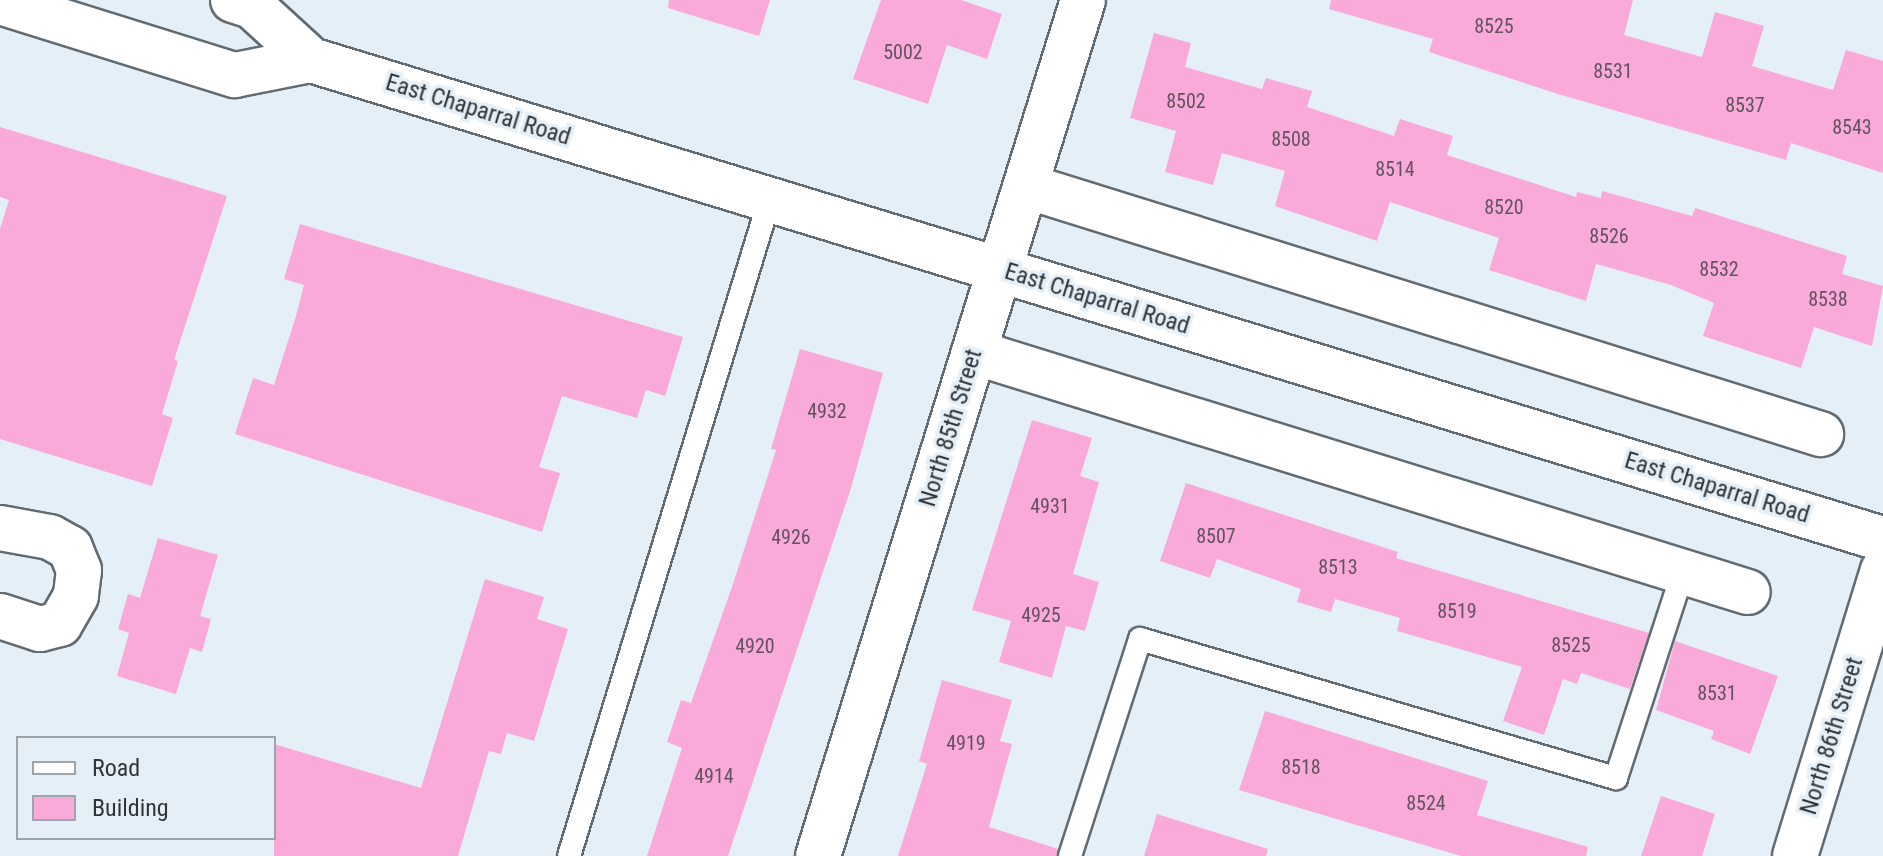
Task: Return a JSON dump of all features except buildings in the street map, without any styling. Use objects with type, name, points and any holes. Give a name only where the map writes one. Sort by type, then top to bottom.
[{"type":"street","name":"East Chaparral Road","points":[[233,0],[252,6],[311,60],[1883,539]]},
{"type":"street","name":"North 85th Street","points":[[818,856],[1083,0]]},
{"type":"street","name":"East Chaparral Road","points":[[0,2],[235,75],[311,60]]},
{"type":"street","points":[[1026,186],[1821,434]]},
{"type":"street","points":[[974,352],[1748,592]]},
{"type":"street","points":[[0,528],[50,537],[70,548],[79,570],[76,596],[60,624],[40,629],[0,616]]},
{"type":"street","name":"North 86th Street","points":[[1795,856],[1883,570]]},
{"type":"lane","points":[[569,856],[770,198]]},
{"type":"lane","points":[[1070,856],[1140,639],[1616,778],[1683,572]]}]
